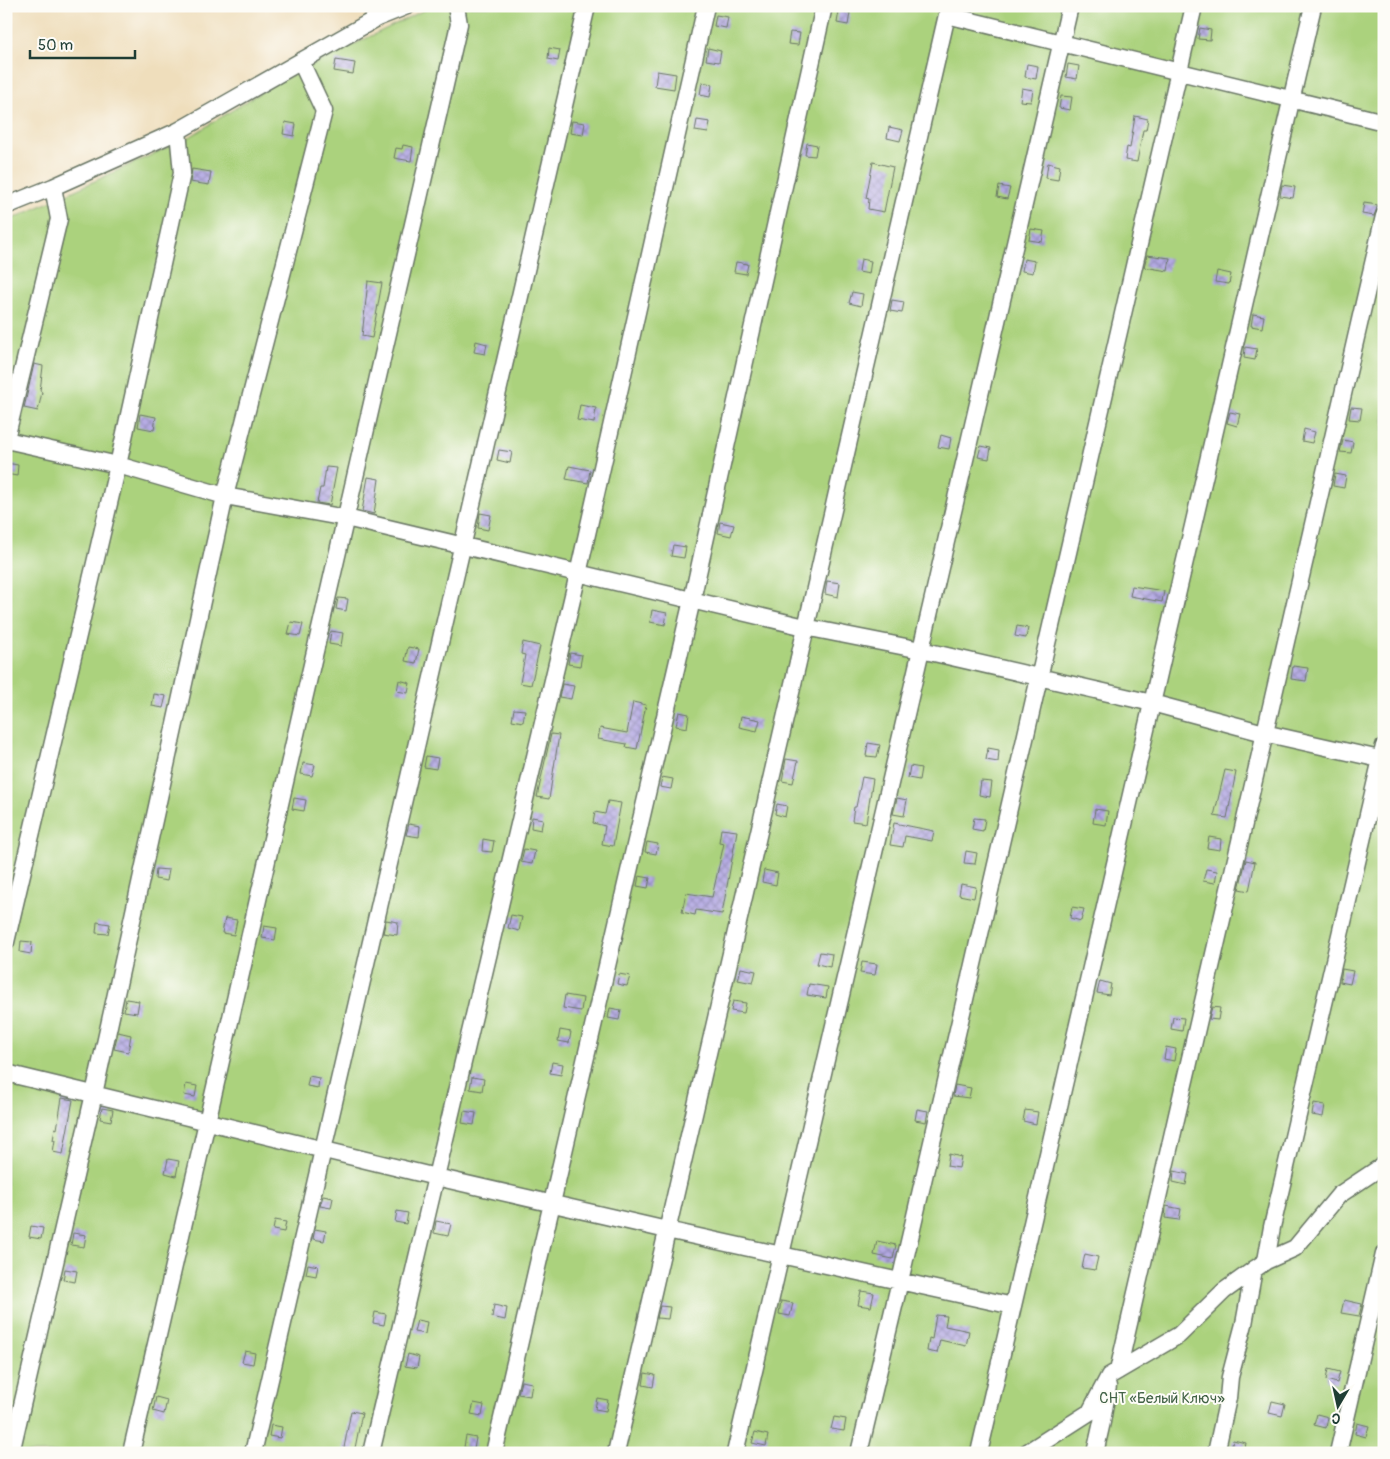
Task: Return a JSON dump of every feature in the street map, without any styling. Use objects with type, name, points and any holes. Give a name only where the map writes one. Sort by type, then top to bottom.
[{"type":"street","points":[[6,206],[53,188],[178,131],[377,18],[407,6]]},
{"type":"street","points":[[131,1453],[459,24],[456,6]]},
{"type":"street","points":[[252,1453],[587,6]]},
{"type":"street","points":[[371,1453],[578,574],[706,6]]},
{"type":"street","points":[[494,1453],[692,600],[824,6]]},
{"type":"street","points":[[735,1453],[1070,6]]},
{"type":"street","points":[[859,1453],[1194,6]]},
{"type":"street","points":[[979,1453],[1313,6]]},
{"type":"street","points":[[616,1453],[948,10],[1061,43],[1384,122]]},
{"type":"street","points":[[11,1453],[94,1094],[226,496],[324,111],[301,62]]},
{"type":"street","points":[[6,942],[118,465],[182,173],[178,131]]},
{"type":"street","points":[[53,188],[59,219],[6,439],[118,465],[226,496],[346,518],[805,627],[921,650],[1152,703],[1264,733],[1383,756],[1276,1208],[1230,1376],[1228,1398],[1216,1453]]},
{"type":"street","points":[[1095,1453],[1384,216]]},
{"type":"street","points":[[6,1073],[436,1177],[1013,1306]]},
{"type":"street","points":[[1026,1453],[1090,1412],[1114,1374],[1179,1335],[1224,1291],[1260,1265],[1295,1248],[1339,1195],[1384,1165]]},
{"type":"street","points":[[1338,1453],[1384,1254]]},
{"type":"green space","name":"СНТ «Белый Ключ»","points":[[432,6],[1384,6],[1384,1453],[6,1453],[6,222],[188,138],[274,84]]},
{"type":"building","points":[[839,11],[850,13],[848,25],[837,23]]},
{"type":"building","points":[[716,15],[728,17],[726,28],[714,26]]},
{"type":"building","points":[[1200,28],[1211,30],[1210,40],[1198,39]]},
{"type":"building","points":[[790,32],[800,33],[798,45],[788,44]]},
{"type":"building","points":[[549,48],[560,50],[558,61],[548,59]]},
{"type":"building","points":[[708,48],[721,51],[719,62],[706,60]]},
{"type":"building","points":[[336,60],[355,63],[353,74],[334,71]]},
{"type":"building","points":[[1027,64],[1038,66],[1036,79],[1025,77]]},
{"type":"building","points":[[1068,64],[1079,66],[1077,79],[1066,77]]},
{"type":"building","points":[[657,71],[676,74],[674,89],[655,86]]},
{"type":"building","points":[[702,82],[712,84],[710,97],[700,95]]},
{"type":"building","points":[[1022,88],[1033,90],[1031,102],[1020,101]]},
{"type":"building","points":[[1061,96],[1072,97],[1070,110],[1059,108]]},
{"type":"building","points":[[1135,116],[1148,119],[1146,130],[1143,130],[1137,162],[1125,160],[1127,147],[1130,148]]},
{"type":"building","points":[[697,120],[710,122],[708,133],[695,131]]},
{"type":"building","points":[[572,121],[585,123],[583,135],[570,133]]},
{"type":"building","points":[[285,122],[296,124],[294,136],[283,134]]},
{"type":"building","points":[[889,127],[903,130],[900,141],[887,138]]},
{"type":"building","points":[[807,143],[817,145],[815,156],[805,155]]},
{"type":"building","points":[[403,145],[413,147],[411,161],[394,158],[396,148],[402,149]]},
{"type":"building","points":[[873,162],[893,167],[884,212],[868,209],[869,199],[866,198]]},
{"type":"building","points":[[1048,163],[1060,166],[1058,180],[1046,178]]},
{"type":"building","points":[[192,169],[211,172],[209,185],[190,182]]},
{"type":"building","points":[[1282,185],[1295,187],[1293,198],[1280,196]]},
{"type":"building","points":[[999,186],[1010,188],[1007,199],[997,197]]},
{"type":"building","points":[[1364,203],[1378,205],[1374,216],[1362,214]]},
{"type":"building","points":[[1031,229],[1044,231],[1042,242],[1029,240]]},
{"type":"building","points":[[1147,255],[1170,258],[1168,271],[1144,267]]},
{"type":"building","points":[[861,259],[871,261],[869,274],[859,272]]},
{"type":"building","points":[[1024,259],[1035,261],[1033,273],[1022,271]]},
{"type":"building","points":[[736,262],[748,264],[746,274],[734,272]]},
{"type":"building","points":[[1217,271],[1231,274],[1229,284],[1215,282]]},
{"type":"building","points":[[368,281],[382,283],[372,338],[362,336]]},
{"type":"building","points":[[852,292],[863,294],[861,306],[849,303]]},
{"type":"building","points":[[892,300],[904,302],[902,313],[890,311]]},
{"type":"building","points":[[1253,314],[1264,316],[1262,328],[1251,326]]},
{"type":"building","points":[[476,341],[487,344],[485,354],[474,352]]},
{"type":"building","points":[[1245,347],[1257,349],[1255,360],[1244,358]]},
{"type":"building","points":[[34,364],[43,366],[40,391],[42,392],[38,411],[24,408]]},
{"type":"building","points":[[580,405],[596,408],[594,423],[577,420]]},
{"type":"building","points":[[1351,407],[1362,408],[1360,420],[1349,419]]},
{"type":"building","points":[[1230,412],[1240,414],[1237,426],[1227,423]]},
{"type":"building","points":[[140,414],[156,417],[154,430],[138,427]]},
{"type":"building","points":[[1304,429],[1315,432],[1312,443],[1302,441]]},
{"type":"building","points":[[941,435],[951,438],[949,449],[938,447]]},
{"type":"building","points":[[1343,440],[1353,442],[1351,453],[1340,452]]},
{"type":"building","points":[[981,446],[991,448],[989,459],[978,457]]},
{"type":"building","points":[[499,450],[512,452],[510,463],[497,460]]},
{"type":"building","points":[[6,463],[18,465],[17,476],[6,474]]},
{"type":"building","points":[[569,466],[590,470],[588,483],[566,479]]},
{"type":"building","points":[[326,467],[337,468],[330,505],[317,503],[320,488],[323,488]]},
{"type":"building","points":[[1335,474],[1346,476],[1344,488],[1333,486]]},
{"type":"building","points":[[368,477],[379,479],[374,514],[362,511]]},
{"type":"building","points":[[480,513],[491,515],[488,530],[478,528]]},
{"type":"building","points":[[720,522],[734,525],[731,536],[718,533]]},
{"type":"building","points":[[673,545],[686,547],[684,558],[671,556]]},
{"type":"building","points":[[827,581],[840,583],[838,597],[825,594]]},
{"type":"building","points":[[1132,586],[1164,591],[1162,602],[1130,596]]},
{"type":"building","points":[[338,598],[348,599],[346,611],[336,609]]},
{"type":"building","points":[[652,610],[667,613],[665,625],[650,622]]},
{"type":"building","points":[[291,622],[303,624],[300,636],[288,634]]},
{"type":"building","points":[[1017,626],[1028,628],[1026,638],[1015,636]]},
{"type":"building","points":[[331,631],[343,633],[341,646],[329,644]]},
{"type":"building","points":[[523,642],[540,646],[531,685],[520,683],[525,655],[521,654]]},
{"type":"building","points":[[408,647],[419,649],[416,663],[405,661]]},
{"type":"building","points":[[570,653],[582,655],[580,666],[568,664]]},
{"type":"building","points":[[1293,666],[1308,668],[1306,681],[1291,679]]},
{"type":"building","points":[[399,680],[410,683],[408,693],[397,691]]},
{"type":"building","points":[[562,684],[574,686],[571,699],[559,697]]},
{"type":"building","points":[[154,694],[166,696],[163,708],[152,706]]},
{"type":"building","points":[[633,702],[646,705],[637,749],[626,747],[627,744],[598,739],[600,728],[627,733]]},
{"type":"building","points":[[514,709],[525,710],[523,722],[512,720]]},
{"type":"building","points":[[679,712],[689,714],[687,728],[676,726]]},
{"type":"building","points":[[741,716],[760,720],[757,731],[739,727]]},
{"type":"building","points":[[551,734],[559,735],[549,799],[537,797]]},
{"type":"building","points":[[868,743],[880,745],[877,757],[866,756]]},
{"type":"building","points":[[988,748],[999,750],[998,762],[986,760]]},
{"type":"building","points":[[426,756],[438,758],[436,769],[424,767]]},
{"type":"building","points":[[786,759],[798,761],[793,783],[782,781]]},
{"type":"building","points":[[303,763],[315,765],[312,776],[301,774]]},
{"type":"building","points":[[910,766],[921,768],[919,780],[908,778]]},
{"type":"building","points":[[1225,770],[1236,772],[1227,818],[1214,816]]},
{"type":"building","points":[[662,777],[673,779],[671,789],[660,787]]},
{"type":"building","points":[[862,777],[873,779],[866,823],[852,821]]},
{"type":"building","points":[[981,781],[992,782],[990,797],[979,795]]},
{"type":"building","points":[[294,798],[306,800],[304,811],[292,809]]},
{"type":"building","points":[[897,798],[907,800],[904,816],[893,814]]},
{"type":"building","points":[[608,801],[621,803],[613,846],[602,844],[605,826],[593,823],[595,812],[605,814]]},
{"type":"building","points":[[777,804],[787,806],[785,817],[775,814]]},
{"type":"building","points":[[1095,809],[1108,811],[1106,825],[1093,823]]},
{"type":"building","points":[[532,817],[543,819],[541,830],[531,828]]},
{"type":"building","points":[[974,818],[985,819],[983,831],[972,829]]},
{"type":"building","points":[[894,823],[934,831],[932,841],[905,836],[903,847],[890,845]]},
{"type":"building","points":[[409,824],[420,826],[419,837],[406,835]]},
{"type":"building","points":[[721,829],[737,831],[722,914],[696,910],[695,915],[682,912],[686,893],[712,897],[724,843],[719,842]]},
{"type":"building","points":[[1209,837],[1221,839],[1220,850],[1207,848]]},
{"type":"building","points":[[483,839],[494,841],[492,852],[482,851]]},
{"type":"building","points":[[647,842],[658,844],[656,854],[645,852]]},
{"type":"building","points":[[524,849],[535,851],[532,864],[521,862]]},
{"type":"building","points":[[966,851],[977,853],[975,864],[964,863]]},
{"type":"building","points":[[1246,860],[1255,862],[1249,891],[1239,889]]},
{"type":"building","points":[[156,869],[169,870],[167,881],[155,879]]},
{"type":"building","points":[[1206,869],[1217,871],[1215,883],[1203,881]]},
{"type":"building","points":[[764,870],[778,873],[776,885],[762,882]]},
{"type":"building","points":[[639,876],[650,878],[648,888],[637,886]]},
{"type":"building","points":[[961,884],[976,887],[974,898],[959,895]]},
{"type":"building","points":[[1072,907],[1084,909],[1081,921],[1070,918]]},
{"type":"building","points":[[511,915],[522,917],[519,931],[508,928]]},
{"type":"building","points":[[225,918],[237,920],[234,935],[222,933]]},
{"type":"building","points":[[386,920],[398,922],[397,935],[383,933]]},
{"type":"building","points":[[97,922],[110,924],[108,934],[96,933]]},
{"type":"building","points":[[264,926],[277,928],[275,940],[262,938]]},
{"type":"building","points":[[21,941],[32,942],[31,954],[20,952]]},
{"type":"building","points":[[820,952],[832,954],[830,967],[817,964]]},
{"type":"building","points":[[862,962],[877,964],[875,975],[860,973]]},
{"type":"building","points":[[741,968],[756,971],[753,983],[738,980]]},
{"type":"building","points":[[1342,969],[1353,971],[1350,984],[1340,982]]},
{"type":"building","points":[[619,974],[630,976],[627,986],[617,984]]},
{"type":"building","points":[[1100,981],[1111,984],[1109,995],[1097,993]]},
{"type":"building","points":[[809,984],[828,987],[826,998],[807,995]]},
{"type":"building","points":[[565,995],[583,998],[581,1011],[563,1008]]},
{"type":"building","points":[[126,999],[139,1001],[137,1013],[124,1011]]},
{"type":"building","points":[[733,1001],[746,1003],[744,1013],[731,1011]]},
{"type":"building","points":[[1212,1007],[1220,1008],[1218,1020],[1209,1019]]},
{"type":"building","points":[[610,1008],[621,1010],[619,1020],[608,1018]]},
{"type":"building","points":[[1173,1017],[1184,1018],[1182,1031],[1171,1029]]},
{"type":"building","points":[[560,1030],[571,1032],[569,1043],[558,1041]]},
{"type":"building","points":[[118,1032],[131,1035],[128,1052],[114,1049]]},
{"type":"building","points":[[1166,1047],[1176,1049],[1174,1061],[1164,1059]]},
{"type":"building","points":[[552,1062],[563,1064],[561,1075],[550,1073]]},
{"type":"building","points":[[309,1076],[319,1078],[318,1088],[307,1086]]},
{"type":"building","points":[[472,1077],[484,1079],[482,1091],[470,1089]]},
{"type":"building","points":[[186,1084],[197,1086],[195,1097],[184,1095]]},
{"type":"building","points":[[955,1085],[971,1088],[969,1098],[953,1096]]},
{"type":"building","points":[[62,1098],[73,1100],[63,1154],[53,1152],[55,1128],[57,1129]]},
{"type":"building","points":[[1314,1103],[1325,1105],[1323,1117],[1312,1115]]},
{"type":"building","points":[[102,1108],[113,1110],[111,1121],[100,1119]]},
{"type":"building","points":[[917,1109],[928,1111],[926,1122],[915,1120]]},
{"type":"building","points":[[1025,1110],[1038,1112],[1036,1124],[1023,1121]]},
{"type":"building","points":[[464,1111],[476,1113],[474,1125],[462,1123]]},
{"type":"building","points":[[949,1154],[961,1157],[959,1168],[947,1166]]},
{"type":"building","points":[[168,1159],[179,1161],[176,1176],[165,1173]]},
{"type":"building","points":[[1174,1171],[1188,1174],[1186,1185],[1173,1182]]},
{"type":"building","points":[[323,1196],[333,1198],[331,1208],[320,1206]]},
{"type":"building","points":[[1166,1206],[1181,1209],[1179,1220],[1165,1218]]},
{"type":"building","points":[[397,1211],[408,1213],[406,1224],[395,1222]]},
{"type":"building","points":[[275,1220],[286,1222],[284,1232],[273,1230]]},
{"type":"building","points":[[436,1221],[451,1224],[448,1236],[434,1233]]},
{"type":"building","points":[[31,1226],[43,1228],[41,1239],[29,1237]]},
{"type":"building","points":[[315,1229],[326,1231],[324,1241],[313,1239]]},
{"type":"building","points":[[73,1233],[86,1235],[84,1247],[71,1245]]},
{"type":"building","points":[[877,1241],[896,1245],[893,1259],[874,1255]]},
{"type":"building","points":[[1085,1254],[1098,1257],[1095,1270],[1082,1268]]},
{"type":"building","points":[[308,1264],[318,1266],[316,1276],[306,1274]]},
{"type":"building","points":[[65,1269],[77,1271],[75,1282],[63,1280]]},
{"type":"building","points":[[861,1291],[874,1293],[871,1307],[858,1305]]},
{"type":"building","points":[[1344,1300],[1362,1304],[1359,1316],[1341,1313]]},
{"type":"building","points":[[781,1301],[793,1303],[790,1316],[779,1314]]},
{"type":"building","points":[[494,1305],[507,1308],[505,1320],[492,1317]]},
{"type":"building","points":[[660,1306],[670,1307],[668,1319],[657,1318]]},
{"type":"building","points":[[375,1312],[386,1314],[384,1325],[373,1323]]},
{"type":"building","points":[[936,1315],[947,1316],[945,1326],[969,1331],[966,1346],[940,1340],[937,1353],[927,1351],[929,1338],[932,1339]]},
{"type":"building","points":[[417,1320],[427,1322],[425,1334],[414,1332]]},
{"type":"building","points":[[245,1351],[255,1353],[253,1364],[242,1362]]},
{"type":"building","points":[[408,1354],[419,1357],[417,1368],[405,1366]]},
{"type":"building","points":[[1328,1369],[1340,1372],[1337,1383],[1326,1380]]},
{"type":"building","points":[[645,1373],[655,1375],[653,1387],[643,1385]]},
{"type":"building","points":[[521,1381],[532,1383],[530,1396],[518,1394]]},
{"type":"building","points":[[156,1397],[167,1400],[164,1414],[153,1411]]},
{"type":"building","points":[[597,1398],[608,1400],[606,1411],[595,1409]]},
{"type":"building","points":[[1272,1401],[1285,1404],[1282,1416],[1269,1413]]},
{"type":"building","points":[[474,1403],[484,1405],[482,1416],[471,1414]]},
{"type":"building","points":[[351,1411],[362,1413],[354,1453],[343,1453]]},
{"type":"building","points":[[1317,1414],[1328,1417],[1326,1428],[1314,1425]]},
{"type":"building","points":[[834,1417],[846,1419],[844,1431],[831,1429]]},
{"type":"building","points":[[1357,1423],[1369,1426],[1366,1437],[1355,1434]]},
{"type":"building","points":[[271,1425],[282,1427],[280,1438],[269,1436]]},
{"type":"building","points":[[755,1432],[768,1435],[766,1446],[752,1443]]},
{"type":"building","points":[[466,1436],[476,1438],[474,1449],[464,1447]]},
{"type":"building","points":[[1233,1440],[1246,1443],[1244,1453],[1230,1453]]}]
